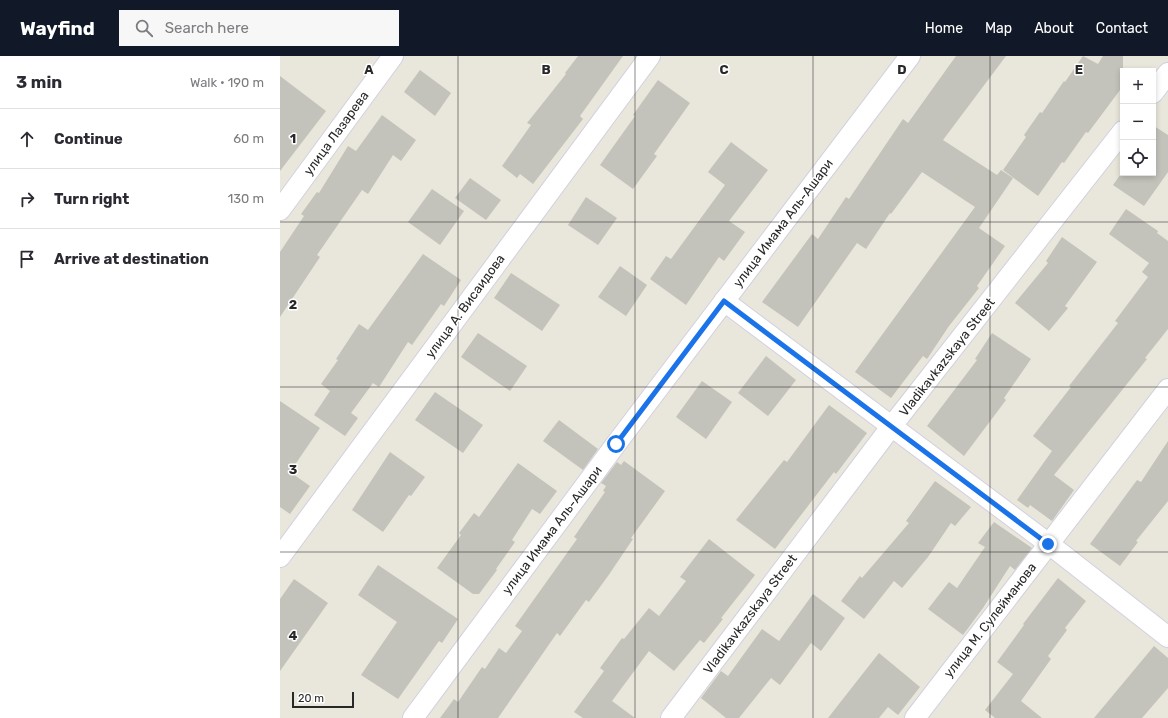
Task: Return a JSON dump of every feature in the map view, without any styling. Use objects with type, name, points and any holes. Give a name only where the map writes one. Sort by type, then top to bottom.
[{"type":"street","name":"улица Лазарева","points":[[280,210],[393,56]]},
{"type":"street","name":"улица А. Висаидова","points":[[280,557],[650,56]]},
{"type":"street","name":"улица Имама Аль-Ашари","points":[[413,718],[724,301],[910,56]]},
{"type":"street","points":[[1156,88],[1168,73]]},
{"type":"street","name":"Vladikavkazskaya Street","points":[[671,718],[891,427],[1120,135]]},
{"type":"street","points":[[724,301],[1048,544],[1168,637]]},
{"type":"street","name":"улица М. Сулейманова","points":[[915,718],[1168,389]]},
{"type":"building","points":[[578,56],[623,56],[580,116],[583,119],[533,184],[520,174],[517,178],[502,166],[531,125],[527,123],[566,74],[565,73]]},
{"type":"building","points":[[956,56],[1006,56],[943,140],[997,175],[1001,170],[1013,178],[979,228],[1005,246],[977,286],[979,288],[949,326],[927,359],[923,356],[891,398],[855,372],[975,207],[922,172],[891,214],[890,213],[866,249],[857,243],[798,327],[762,302],[812,234],[818,239],[846,197],[849,199],[903,119],[908,123]]},
{"type":"building","points":[[1083,56],[1098,64],[1103,56],[1123,56],[1123,68],[1120,68],[1120,90],[1088,133],[1086,132],[1064,163],[1062,162],[1038,196],[1003,170],[1026,137],[1024,135],[1040,112],[1042,113],[1064,81],[1065,82]]},
{"type":"building","points":[[420,70],[451,93],[435,116],[404,92]]},
{"type":"building","points":[[280,76],[326,111],[280,171]]},
{"type":"building","points":[[658,80],[690,103],[654,154],[657,156],[633,189],[600,165],[635,116],[633,115]]},
{"type":"building","points":[[382,115],[416,140],[401,161],[393,155],[368,194],[362,190],[317,255],[320,257],[280,317],[280,252],[304,216],[301,214],[317,192],[319,193],[348,146],[356,151]]},
{"type":"building","points":[[1156,127],[1168,135],[1168,172],[1144,206],[1113,185],[1120,175],[1156,176]]},
{"type":"building","points":[[731,142],[768,170],[729,221],[745,232],[724,261],[719,257],[686,305],[650,279],[666,256],[671,259],[725,185],[708,172]]},
{"type":"building","points":[[470,178],[501,200],[486,220],[455,198]]},
{"type":"building","points":[[432,189],[464,211],[440,245],[408,222]]},
{"type":"building","points":[[586,197],[617,218],[598,245],[568,225]]},
{"type":"building","points":[[1126,209],[1158,231],[1157,233],[1168,241],[1168,329],[1145,358],[1147,359],[1054,475],[1074,490],[1052,521],[1030,505],[1028,508],[1017,500],[1052,451],[1033,436],[1071,387],[1069,386],[1118,323],[1115,321],[1148,277],[1142,272],[1149,263],[1109,234]]},
{"type":"building","points":[[1062,237],[1097,262],[1065,306],[1068,308],[1049,331],[1015,303],[1048,263],[1046,261]]},
{"type":"building","points":[[423,254],[461,280],[444,306],[441,304],[412,345],[408,342],[379,387],[373,383],[351,413],[358,418],[345,436],[314,415],[330,391],[321,384],[338,360],[336,359],[359,324],[368,330]]},
{"type":"building","points":[[620,266],[647,285],[626,316],[598,297]]},
{"type":"building","points":[[511,273],[560,305],[542,331],[494,298]]},
{"type":"building","points":[[478,333],[527,366],[510,391],[461,357]]},
{"type":"building","points":[[992,333],[1031,359],[1004,398],[1006,400],[964,456],[927,426],[977,360],[975,359]]},
{"type":"building","points":[[766,356],[796,380],[768,416],[738,393]]},
{"type":"building","points":[[702,381],[732,402],[706,439],[676,417]]},
{"type":"building","points":[[435,392],[483,425],[463,453],[415,420]]},
{"type":"building","points":[[280,401],[320,428],[290,472],[310,486],[290,514],[280,507]]},
{"type":"building","points":[[829,405],[867,433],[836,474],[834,472],[775,549],[736,520],[784,460],[787,462]]},
{"type":"building","points":[[559,420],[598,449],[583,470],[543,441]]},
{"type":"building","points":[[1168,441],[1168,501],[1136,541],[1138,542],[1120,566],[1090,544],[1137,480],[1141,482]]},
{"type":"building","points":[[390,452],[425,477],[411,496],[409,495],[383,532],[352,510]]},
{"type":"building","points":[[624,461],[665,491],[631,538],[633,539],[608,576],[589,602],[586,600],[560,636],[557,633],[498,718],[440,718],[454,699],[458,702],[482,667],[485,669],[499,648],[506,653],[522,631],[515,626],[577,539],[574,537],[605,492],[603,491],[606,486],[601,483],[617,462],[621,465]]},
{"type":"building","points":[[518,463],[557,491],[540,514],[532,509],[512,540],[515,542],[496,569],[497,570],[479,594],[473,594],[437,568],[461,535],[459,533],[474,513],[479,517]]},
{"type":"building","points":[[935,481],[971,507],[955,526],[951,523],[928,557],[902,588],[894,581],[864,619],[841,601],[860,576],[862,578],[909,523],[906,521]]},
{"type":"building","points":[[994,522],[1032,548],[1015,570],[1010,566],[983,608],[963,635],[928,609],[949,582],[957,588],[985,547],[978,543]]},
{"type":"building","points":[[709,539],[755,575],[721,618],[723,619],[704,643],[700,640],[674,671],[649,651],[612,701],[635,718],[583,718],[574,712],[604,671],[600,668],[622,638],[624,639],[649,608],[659,616],[686,581],[680,577]]},
{"type":"building","points":[[378,565],[458,619],[442,643],[439,641],[398,699],[361,675],[397,622],[358,595]]},
{"type":"building","points":[[1058,578],[1086,601],[1065,628],[1067,630],[1048,656],[1051,659],[1021,701],[1042,718],[995,718],[985,710],[1013,674],[997,662],[1024,625],[1023,624]]},
{"type":"building","points":[[294,579],[328,603],[280,671],[280,599]]},
{"type":"building","points":[[813,594],[845,618],[821,651],[811,643],[780,685],[771,678],[739,718],[726,718],[701,698],[721,671],[728,676],[762,629],[779,641]]},
{"type":"building","points":[[1154,646],[1168,658],[1168,688],[1142,718],[1094,718]]},
{"type":"building","points":[[879,653],[920,687],[898,715],[888,707],[879,718],[828,718]]},
{"type":"route","points":[[616,444],[724,301],[1048,544]]}]
